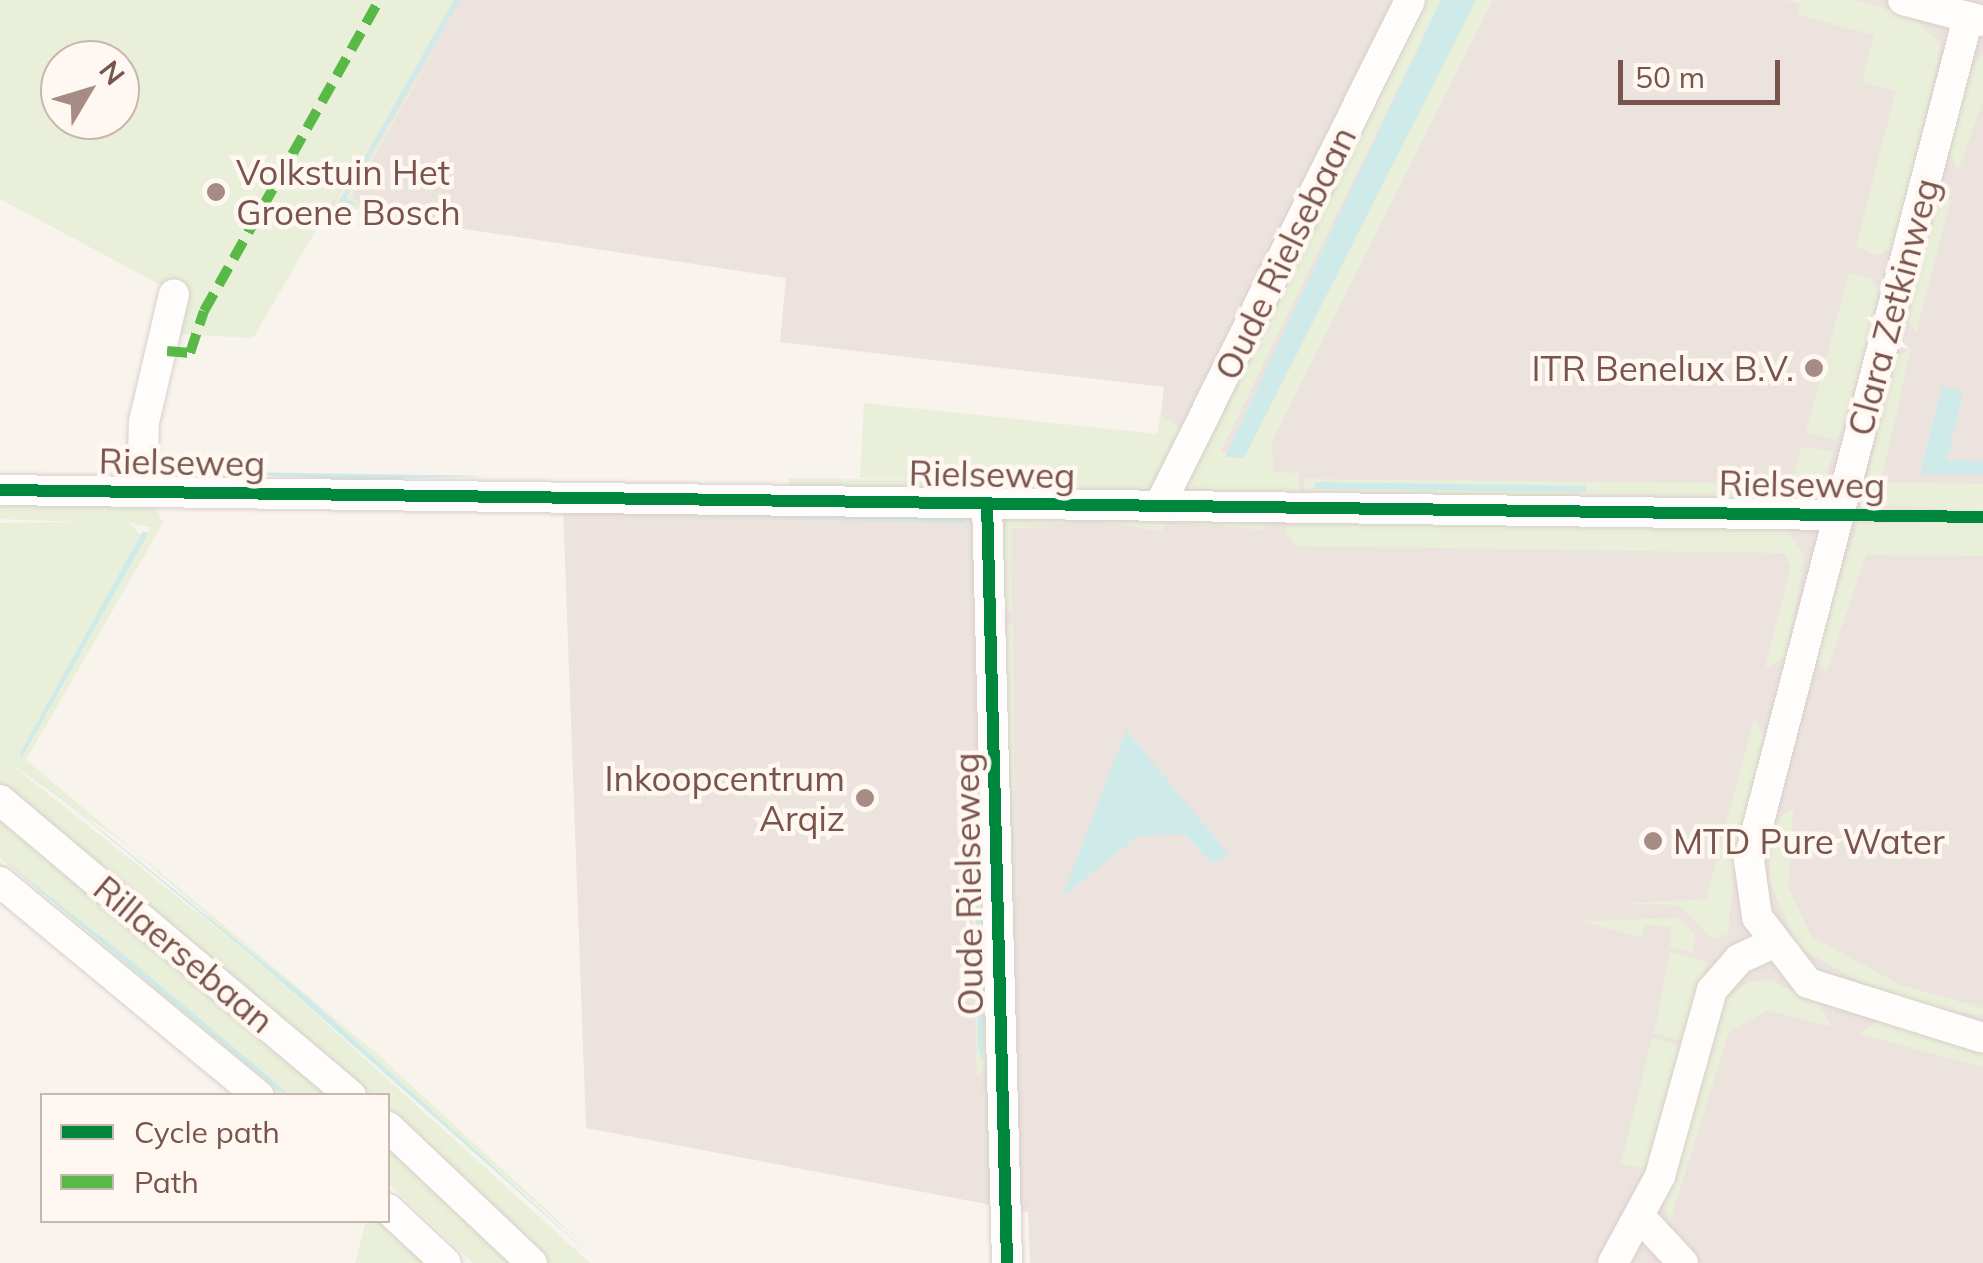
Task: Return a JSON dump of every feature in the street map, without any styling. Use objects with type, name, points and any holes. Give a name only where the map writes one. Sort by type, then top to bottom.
[{"type":"street","name":"Oude Rielsebaan","points":[[1160,506],[1410,0]]},
{"type":"street","points":[[1902,0],[1976,20]]},
{"type":"street","name":"Clara Zetkinweg","points":[[1770,944],[1748,860],[1838,515],[1976,20]]},
{"type":"street","points":[[142,492],[144,422],[174,294]]},
{"type":"street","name":"Rielseweg","points":[[0,490],[1838,515]]},
{"type":"street","name":"Oude Rielseweg","points":[[987,503],[1007,1263]]},
{"type":"street","name":"Rillaersebaan","points":[[5,808],[347,1093]]},
{"type":"street","points":[[0,882],[255,1093]]},
{"type":"street","points":[[1628,1257],[1712,990],[1739,959],[1770,944],[1826,993],[1983,1038]]},
{"type":"street","points":[[390,1130],[532,1263]]},
{"type":"street","points":[[390,1210],[446,1263]]},
{"type":"street","points":[[1642,1219],[1683,1263]]},
{"type":"shaded area","points":[[420,0],[1983,0],[1983,1263],[1030,1263],[1028,1212],[586,1128],[563,508],[1147,519],[1164,387],[780,342],[786,278],[301,204]]},
{"type":"green space","points":[[0,0],[454,0],[339,202],[356,207],[346,199],[464,0],[351,197],[364,206],[357,211],[334,204],[346,179],[253,338],[178,334],[185,298],[0,199]]},
{"type":"green space","points":[[1417,0],[1441,0],[1221,451],[1244,458],[1476,0],[1493,0],[1271,444],[1274,472],[1299,473],[1299,499],[1189,492],[1183,480]]},
{"type":"green space","points":[[1785,0],[1855,0],[1911,15],[1941,44],[1897,245],[1878,256],[1856,246],[1896,91],[1862,82],[1874,35],[1798,15],[1800,4]]},
{"type":"green space","points":[[1983,54],[1983,101],[1958,171],[1948,148],[1969,72]]},
{"type":"green space","points":[[1951,199],[1916,333],[1904,314],[1932,207]]},
{"type":"green space","points":[[1849,273],[1872,279],[1882,299],[1838,441],[1806,432]]},
{"type":"green space","points":[[1911,348],[1881,482],[1983,484],[1983,511],[1863,504],[1892,360]]},
{"type":"green space","points":[[864,403],[1157,434],[1161,416],[1183,428],[1152,492],[789,486],[789,478],[942,480],[860,478]]},
{"type":"green space","points":[[1802,447],[1834,451],[1820,492],[1756,501],[1756,483],[1791,483]]},
{"type":"green space","points":[[1304,479],[1741,483],[1741,497],[1735,505],[1304,499]]},
{"type":"green space","points":[[0,500],[153,501],[163,523],[26,760],[375,1052],[604,1263],[128,846],[8,762],[252,956],[590,1263],[549,1263],[390,1114],[390,1093],[367,1093],[0,791],[0,523],[82,522],[0,519]],"holes":[[[130,523],[151,527],[22,752],[140,535]]]},
{"type":"green space","points":[[1014,512],[1261,515],[1267,530],[1167,522],[1161,531],[1094,521],[1020,527],[1121,529],[1011,528],[1012,611],[1000,607],[998,537]]},
{"type":"green space","points":[[1299,516],[1783,524],[1805,556],[1786,656],[1765,669],[1791,566],[1784,553],[1295,546],[1284,530]]},
{"type":"green space","points":[[1983,522],[1983,556],[1866,555],[1821,689],[1826,673],[1814,656],[1858,524]]},
{"type":"green space","points":[[1013,623],[1014,739],[1016,856],[1000,628]]},
{"type":"green space","points":[[1754,719],[1765,739],[1736,851],[1728,934],[1712,939],[1679,905],[1621,904],[1706,899]]},
{"type":"green space","points":[[1794,792],[1788,887],[1812,937],[1901,985],[1983,1008],[1983,1016],[1896,1001],[1798,947],[1769,881],[1773,822],[1792,809]]},
{"type":"green space","points":[[0,819],[333,1093],[288,1093],[0,858]]},
{"type":"green space","points":[[970,849],[988,866],[993,1059],[977,1076]]},
{"type":"green space","points":[[0,862],[282,1093],[265,1093],[0,876]]},
{"type":"green space","points":[[1679,918],[1696,936],[1692,952],[1670,947],[1671,927],[1644,925],[1643,938],[1582,921]]},
{"type":"green space","points":[[1670,952],[1707,962],[1685,1042],[1654,1033]]},
{"type":"green space","points":[[1771,980],[1820,1005],[1831,1027],[1768,1010],[1729,1032],[1670,1221],[1663,1201],[1722,1002],[1748,982]]},
{"type":"green space","points":[[1877,1021],[1983,1049],[1983,1067],[1859,1034]]},
{"type":"green space","points":[[1652,1038],[1683,1046],[1652,1171],[1621,1163]]},
{"type":"green space","points":[[390,1144],[516,1263],[473,1263],[390,1185]]},
{"type":"green space","points":[[390,1222],[439,1263],[355,1263],[365,1223]]},
{"type":"water","points":[[454,0],[460,0],[346,198],[359,205],[339,202]]},
{"type":"water","points":[[1441,0],[1476,0],[1244,458],[1225,457]]},
{"type":"water","points":[[1942,386],[1963,392],[1947,460],[1983,461],[1983,475],[1920,474]]},
{"type":"water","points":[[184,471],[488,476],[358,480]]},
{"type":"water","points":[[1315,482],[1586,486],[1586,492],[1314,489]]},
{"type":"water","points":[[678,515],[947,516],[963,518],[970,537],[962,523]]},
{"type":"water","points":[[142,532],[149,532],[22,757],[19,755]]},
{"type":"water","points":[[1126,730],[1229,855],[1212,863],[1184,834],[1138,836],[1062,897]]},
{"type":"water","points":[[11,757],[314,1003],[599,1263],[252,956]]},
{"type":"water","points":[[0,858],[127,957],[288,1093],[282,1093]]},
{"type":"water","points":[[975,872],[985,981],[983,1063],[978,1048]]},
{"type":"marked path","points":[[167,351],[190,353],[204,311],[379,0]]},
{"type":"cycle path","points":[[0,490],[1983,517]]},
{"type":"cycle path","points":[[987,503],[1007,1263]]},
{"type":"place","name":"Volkstuin Het Groene Bosch","points":[[216,192]]},
{"type":"place","name":"ITR Benelux B.V.","points":[[1814,368]]},
{"type":"place","name":"Inkoopcentrum Arqiz","points":[[865,798]]},
{"type":"place","name":"MTD Pure Water","points":[[1653,841]]}]
